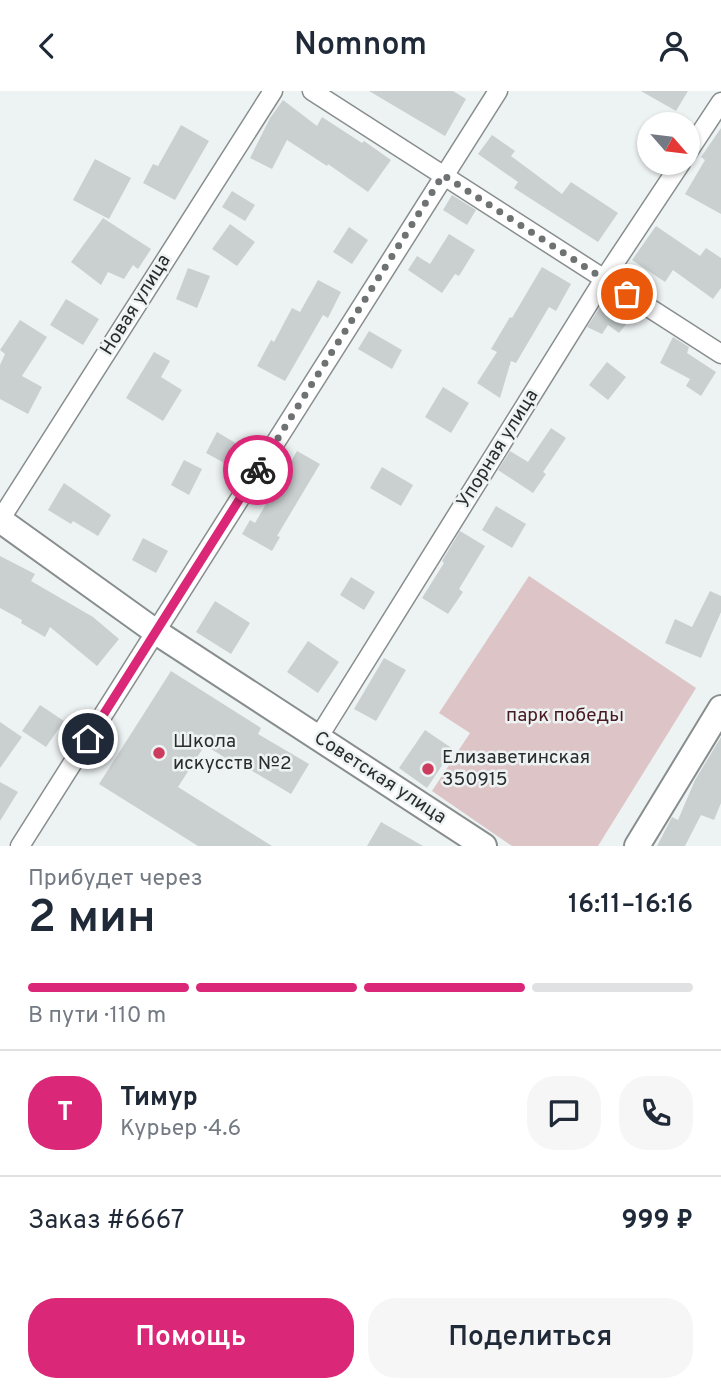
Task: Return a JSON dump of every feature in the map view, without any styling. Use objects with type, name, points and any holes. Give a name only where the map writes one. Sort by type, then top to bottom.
[{"type":"street","name":"Новая улица","points":[[0,520],[273,91]]},
{"type":"street","points":[[312,91],[721,354]]},
{"type":"street","points":[[20,846],[498,91]]},
{"type":"street","points":[[700,134],[721,102]]},
{"type":"street","name":"Упорная улица","points":[[318,738],[604,279],[673,175]]},
{"type":"street","name":"Советская улица","points":[[0,520],[156,632],[484,846]]},
{"type":"street","points":[[637,846],[721,708]]},
{"type":"green space","name":"парк победы","points":[[529,576],[696,688],[598,846],[512,846],[432,791],[470,733],[439,713]]},
{"type":"building","points":[[369,91],[453,91],[466,99],[445,136]]},
{"type":"building","points":[[641,91],[688,91],[676,111]]},
{"type":"building","points":[[283,100],[317,126],[322,117],[391,160],[368,192],[287,140],[272,169],[250,158],[270,118]]},
{"type":"building","points":[[181,125],[209,141],[175,200],[143,183],[153,164],[158,166]]},
{"type":"building","points":[[721,128],[721,214],[685,194],[696,175],[700,175],[705,160],[701,157]]},
{"type":"building","points":[[492,135],[515,151],[511,156],[562,194],[571,182],[618,213],[598,242],[514,188],[518,182],[478,154]]},
{"type":"building","points":[[95,159],[131,178],[109,219],[73,200]]},
{"type":"building","points":[[232,191],[255,205],[245,221],[222,207]]},
{"type":"building","points":[[452,195],[476,210],[467,225],[443,210]]},
{"type":"building","points":[[103,218],[151,249],[138,269],[133,265],[124,279],[108,272],[101,285],[71,262]]},
{"type":"building","points":[[230,224],[255,242],[237,266],[212,249]]},
{"type":"building","points":[[656,226],[700,256],[706,248],[721,258],[721,288],[713,299],[673,270],[665,282],[632,260]]},
{"type":"building","points":[[349,227],[368,240],[352,264],[333,252]]},
{"type":"building","points":[[449,234],[475,250],[459,276],[455,274],[442,293],[408,270],[417,256],[430,264]]},
{"type":"building","points":[[542,267],[571,284],[556,311],[549,307],[516,363],[511,361],[500,398],[477,383],[497,352],[491,349]]},
{"type":"building","points":[[188,268],[210,276],[197,308],[176,299]]},
{"type":"building","points":[[318,280],[341,292],[328,318],[323,315],[285,381],[257,366],[271,340],[274,342],[292,308],[300,312]]},
{"type":"building","points":[[608,295],[635,313],[619,333],[608,325],[602,334],[587,327]]},
{"type":"building","points":[[66,299],[99,319],[83,345],[50,325]]},
{"type":"building","points":[[20,320],[47,337],[22,376],[42,387],[28,414],[0,399],[0,365],[5,354],[0,350]]},
{"type":"building","points":[[369,331],[402,350],[392,369],[358,349]]},
{"type":"building","points":[[673,337],[689,347],[687,353],[716,372],[701,396],[686,386],[690,379],[660,363]]},
{"type":"building","points":[[154,352],[170,361],[161,377],[182,390],[163,421],[126,398]]},
{"type":"building","points":[[607,362],[626,377],[608,400],[589,385]]},
{"type":"building","points":[[443,387],[469,403],[451,433],[425,417]]},
{"type":"building","points":[[551,428],[566,438],[543,472],[546,474],[533,493],[498,470],[510,451],[528,462]]},
{"type":"building","points":[[217,432],[239,445],[228,465],[206,453]]},
{"type":"building","points":[[297,451],[320,464],[277,536],[280,537],[272,551],[242,534],[250,520],[255,523]]},
{"type":"building","points":[[184,460],[202,469],[189,495],[171,485]]},
{"type":"building","points":[[382,467],[413,485],[401,506],[370,488]]},
{"type":"building","points":[[64,483],[111,515],[98,536],[48,510]]},
{"type":"building","points":[[496,506],[526,524],[512,548],[482,530]]},
{"type":"building","points":[[460,531],[485,546],[459,589],[463,592],[448,614],[422,598]]},
{"type":"building","points":[[143,538],[168,551],[156,573],[132,560]]},
{"type":"building","points":[[0,556],[35,574],[31,581],[93,617],[119,639],[97,666],[50,627],[45,637],[0,608]]},
{"type":"building","points":[[351,577],[375,592],[364,610],[340,595]]},
{"type":"building","points":[[710,591],[721,596],[721,612],[701,658],[665,643],[675,619],[692,627]]},
{"type":"building","points":[[215,601],[250,623],[231,654],[196,632]]},
{"type":"building","points":[[308,641],[339,662],[318,693],[287,672]]},
{"type":"building","points":[[384,658],[406,670],[376,721],[354,709]]},
{"type":"building","name":"Школа искусств №2","points":[[171,671],[261,728],[258,734],[309,764],[291,794],[205,745],[178,787],[272,846],[198,846],[99,784]]},
{"type":"building","points":[[40,705],[64,721],[46,747],[22,731]]},
{"type":"building","points":[[0,722],[22,737],[0,768]]},
{"type":"building","points":[[425,730],[453,749],[427,788],[399,768]]},
{"type":"building","points":[[721,737],[721,803],[714,820],[701,815],[685,846],[657,846],[672,817],[678,820],[695,780]]},
{"type":"building","points":[[0,782],[18,792],[0,821]]},
{"type":"building","points":[[381,822],[423,846],[367,846]]},
{"type":"way so far","points":[[258,470],[443,175],[627,294]]},
{"type":"place","name":"Школа искусств №2","points":[[159,753]]},
{"type":"place","name":"Елизаветинская 350915","points":[[428,769]]},
{"type":"route","points":[[88,739],[258,470]]}]
